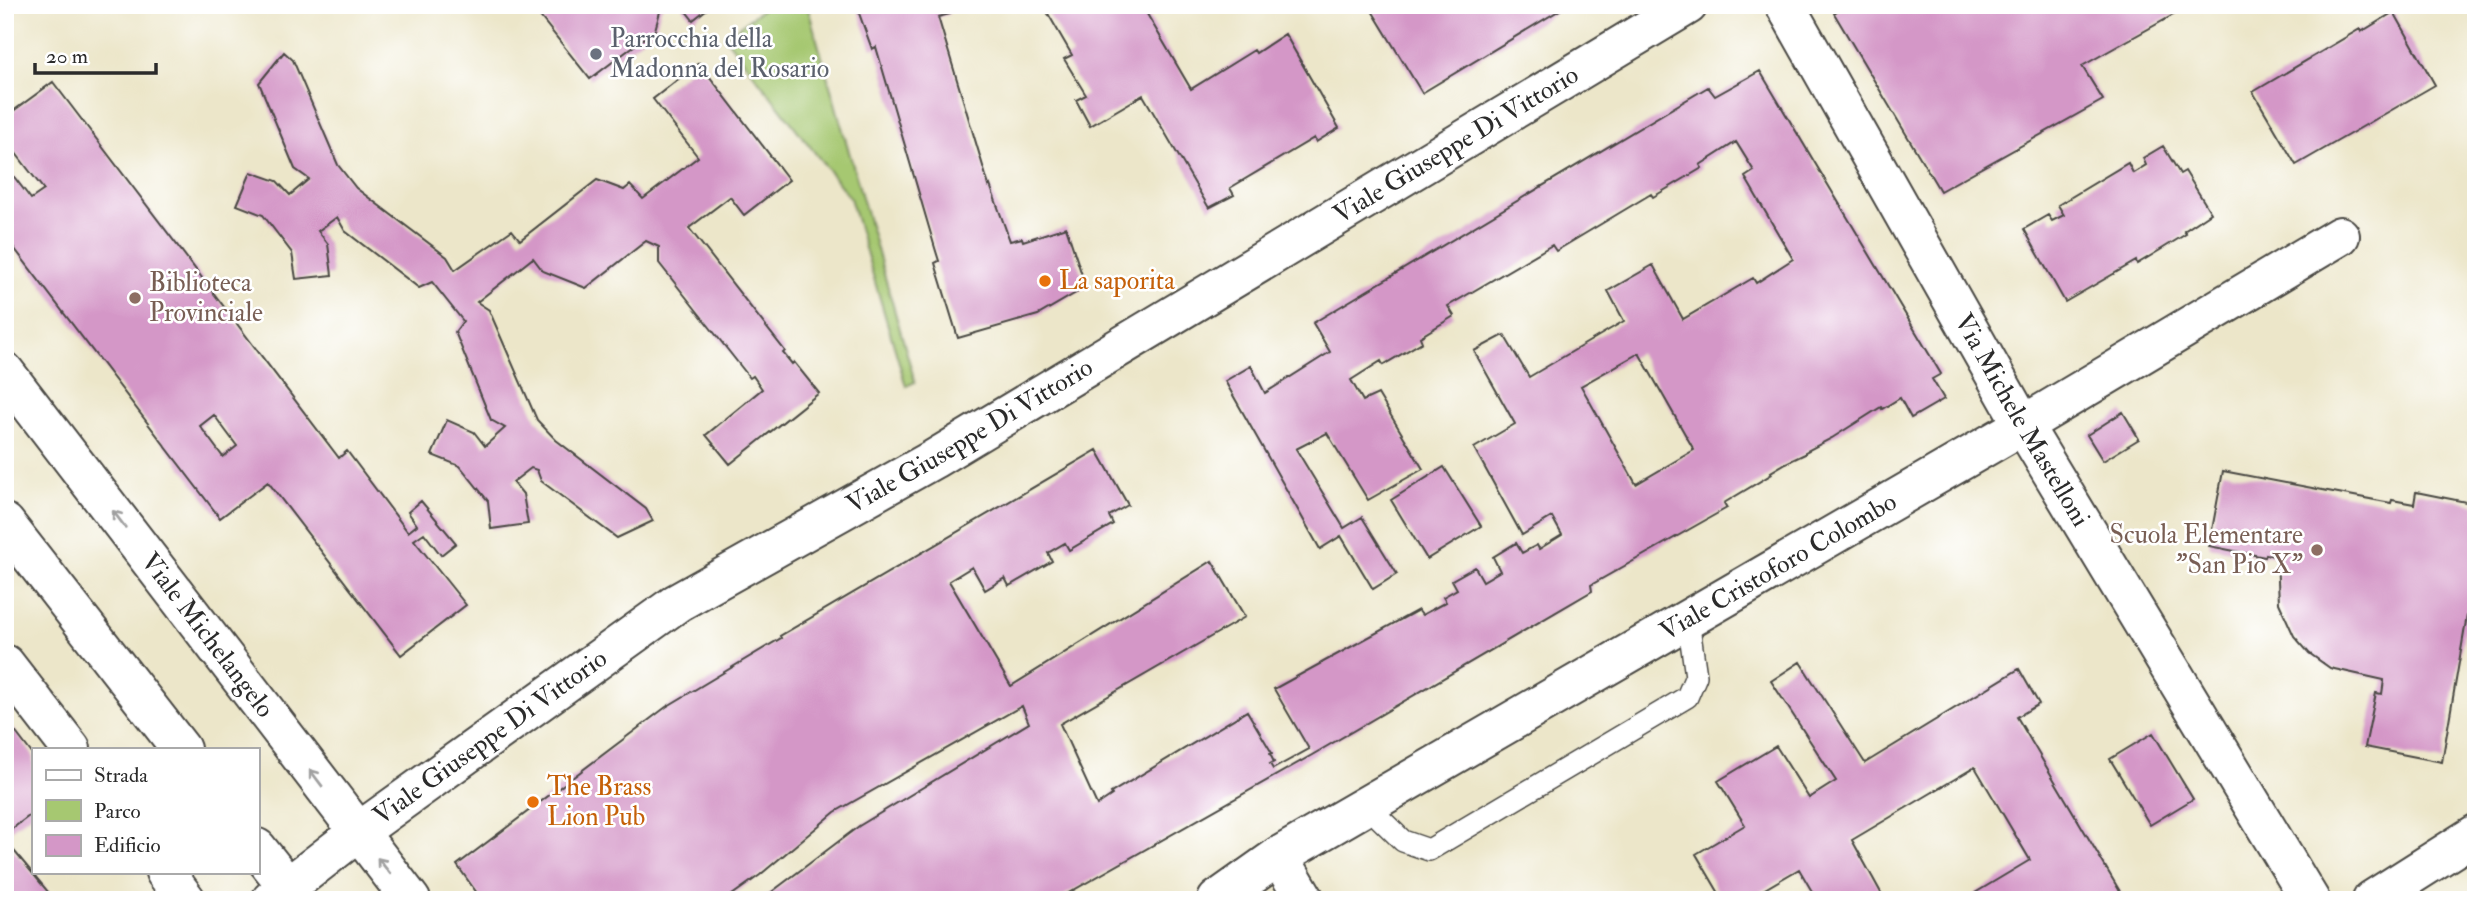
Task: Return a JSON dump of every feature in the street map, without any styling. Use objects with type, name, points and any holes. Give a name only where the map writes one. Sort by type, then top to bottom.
[{"type":"street","name":"Viale Giuseppe Di Vittorio","points":[[286,895],[357,833],[677,603],[934,459],[1688,5]]},
{"type":"street","name":"Via Michele Mastelloni","points":[[1785,5],[2023,425],[2310,900]]},
{"type":"street","name":"Viale Cristoforo Colombo","points":[[1217,900],[1279,856],[2023,425],[2340,236]]},
{"type":"street","name":"Viale Michelangelo","points":[[5,372],[411,900]]},
{"type":"street","points":[[5,523],[180,748]]},
{"type":"street","points":[[5,664],[70,748]]},
{"type":"street","points":[[2372,900],[2476,834]]},
{"type":"street","points":[[259,851],[286,895]]},
{"type":"street","points":[[1279,856],[1305,900]]},
{"type":"street","points":[[166,874],[186,900]]},
{"type":"lane","points":[[1366,805],[1404,841],[1429,850],[1687,697],[1696,677],[1688,620]]},
{"type":"green space","points":[[768,5],[807,5],[915,382],[906,386],[850,198],[725,37]]},
{"type":"building","name":"Parrocchia della Madonna del Rosario","points":[[531,5],[665,5],[661,8],[655,30],[590,79]]},
{"type":"building","points":[[681,5],[712,5],[693,20]]},
{"type":"building","points":[[856,5],[948,5],[950,14],[938,17],[989,186],[1010,241],[1022,238],[1023,241],[1066,227],[1086,287],[1038,315],[958,338],[935,263],[939,261],[876,47],[872,49]]},
{"type":"building","points":[[1043,5],[1160,5],[1147,14],[1191,89],[1285,34],[1339,128],[1316,142],[1314,138],[1230,188],[1234,195],[1209,208],[1143,95],[1090,126],[1076,100],[1086,95],[1064,59],[1072,55]]},
{"type":"building","points":[[1377,5],[1568,5],[1422,93],[1371,9]]},
{"type":"building","points":[[1846,5],[2191,5],[2082,66],[2103,100],[1940,191],[1835,15],[1834,13]]},
{"type":"building","points":[[2394,12],[2435,85],[2296,165],[2253,92]]},
{"type":"building","points":[[284,52],[293,60],[338,165],[356,188],[447,257],[455,270],[512,230],[520,240],[597,180],[624,190],[630,185],[643,199],[698,157],[653,99],[699,63],[789,180],[744,215],[730,197],[689,228],[785,351],[783,353],[792,364],[794,362],[819,393],[730,464],[706,435],[762,389],[753,376],[750,378],[659,263],[659,247],[646,241],[586,288],[543,271],[533,258],[477,302],[489,310],[537,420],[556,440],[646,509],[653,521],[617,538],[541,481],[537,470],[531,468],[513,482],[523,494],[528,524],[491,529],[488,501],[460,466],[432,455],[447,420],[474,432],[485,446],[505,428],[491,420],[455,332],[463,321],[432,282],[419,288],[345,231],[337,217],[318,231],[328,244],[332,275],[296,279],[292,253],[263,215],[237,205],[251,172],[277,181],[290,195],[309,179],[295,169],[259,83]]},
{"type":"building","points":[[1760,71],[1941,374],[1932,379],[1944,399],[1911,418],[1900,398],[1882,409],[1881,407],[1771,472],[1772,474],[1724,503],[1727,508],[1591,585],[1592,591],[1312,755],[1056,900],[761,900],[859,826],[1029,723],[1022,706],[835,812],[760,875],[725,900],[482,900],[457,865],[666,707],[781,638],[780,636],[1097,450],[1128,505],[1109,516],[1113,524],[1069,550],[1065,543],[1048,553],[1052,561],[1009,586],[1005,578],[985,590],[972,567],[949,581],[1011,686],[1212,561],[1245,617],[1060,724],[1097,805],[1112,795],[1111,793],[1247,711],[1272,753],[1270,754],[1274,762],[1270,764],[1273,769],[1309,749],[1274,689],[1418,610],[1422,615],[1446,602],[1443,597],[1457,589],[1452,580],[1475,567],[1483,581],[1500,571],[1493,557],[1516,543],[1522,553],[1537,545],[1539,549],[1562,535],[1552,517],[1522,535],[1474,448],[1515,424],[1474,351],[1504,335],[1529,377],[1624,321],[1608,291],[1653,265],[1683,319],[1753,278],[1756,283],[1793,259],[1745,177],[1754,171],[1736,142],[1700,165],[1702,168],[1653,197],[1651,194],[1556,251],[1552,245],[1448,306],[1454,316],[1420,337],[1422,342],[1383,365],[1381,361],[1351,380],[1363,401],[1378,394],[1423,469],[1368,500],[1327,433],[1296,449],[1344,528],[1362,517],[1397,574],[1373,589],[1341,536],[1320,549],[1225,381],[1251,366],[1265,393],[1330,352],[1313,323],[1708,87],[1715,96]],"holes":[[[1639,353],[1694,450],[1636,484],[1581,386]]]},
{"type":"building","points":[[53,82],[339,458],[347,451],[408,532],[417,525],[408,512],[421,501],[456,543],[441,555],[424,533],[414,540],[466,605],[401,655],[268,482],[220,518],[5,236],[5,165],[31,199],[44,190],[5,139],[5,117]],"holes":[[[214,415],[237,446],[223,457],[200,426]]]},
{"type":"building","points":[[2163,146],[2180,174],[2185,171],[2211,213],[2184,231],[2186,234],[2152,255],[2137,264],[2136,261],[2065,302],[2024,229],[2048,215],[2052,221],[2064,215],[2058,205],[2128,163],[2133,173],[2146,165],[2143,158]]},
{"type":"building","points":[[2123,412],[2139,439],[2103,461],[2087,435]]},
{"type":"building","points":[[1444,467],[1481,526],[1427,559],[1391,500]]},
{"type":"building","points":[[2223,471],[2391,503],[2392,500],[2414,504],[2416,492],[2476,504],[2476,593],[2471,592],[2442,762],[2365,747],[2376,693],[2382,694],[2384,680],[2330,668],[2309,653],[2294,636],[2279,603],[2277,557],[2209,546]]},
{"type":"building","points":[[1800,662],[1865,763],[2019,669],[2039,704],[2017,717],[2125,900],[1980,900],[1975,893],[2030,860],[1975,767],[1852,840],[1885,900],[1817,900],[1799,869],[1746,900],[1723,900],[1696,854],[1745,825],[1718,781],[1776,746],[1809,798],[1836,781],[1771,681]]},
{"type":"building","points":[[11,726],[32,754],[32,814],[5,834],[5,730]]},
{"type":"building","points":[[2153,733],[2193,799],[2150,825],[2110,759]]},
{"type":"building","points":[[5,840],[49,893],[43,900],[5,900]]},
{"type":"place","name":"Parrocchia della Madonna del Rosario","points":[[596,54]]},
{"type":"place","name":"La saporita","points":[[1045,281]]},
{"type":"place","name":"Biblioteca Provinciale","points":[[135,298]]},
{"type":"place","name":"Scuola Elementare \"San Pio X\"","points":[[2317,550]]},
{"type":"place","name":"The Brass Lion Pub","points":[[533,802]]}]
